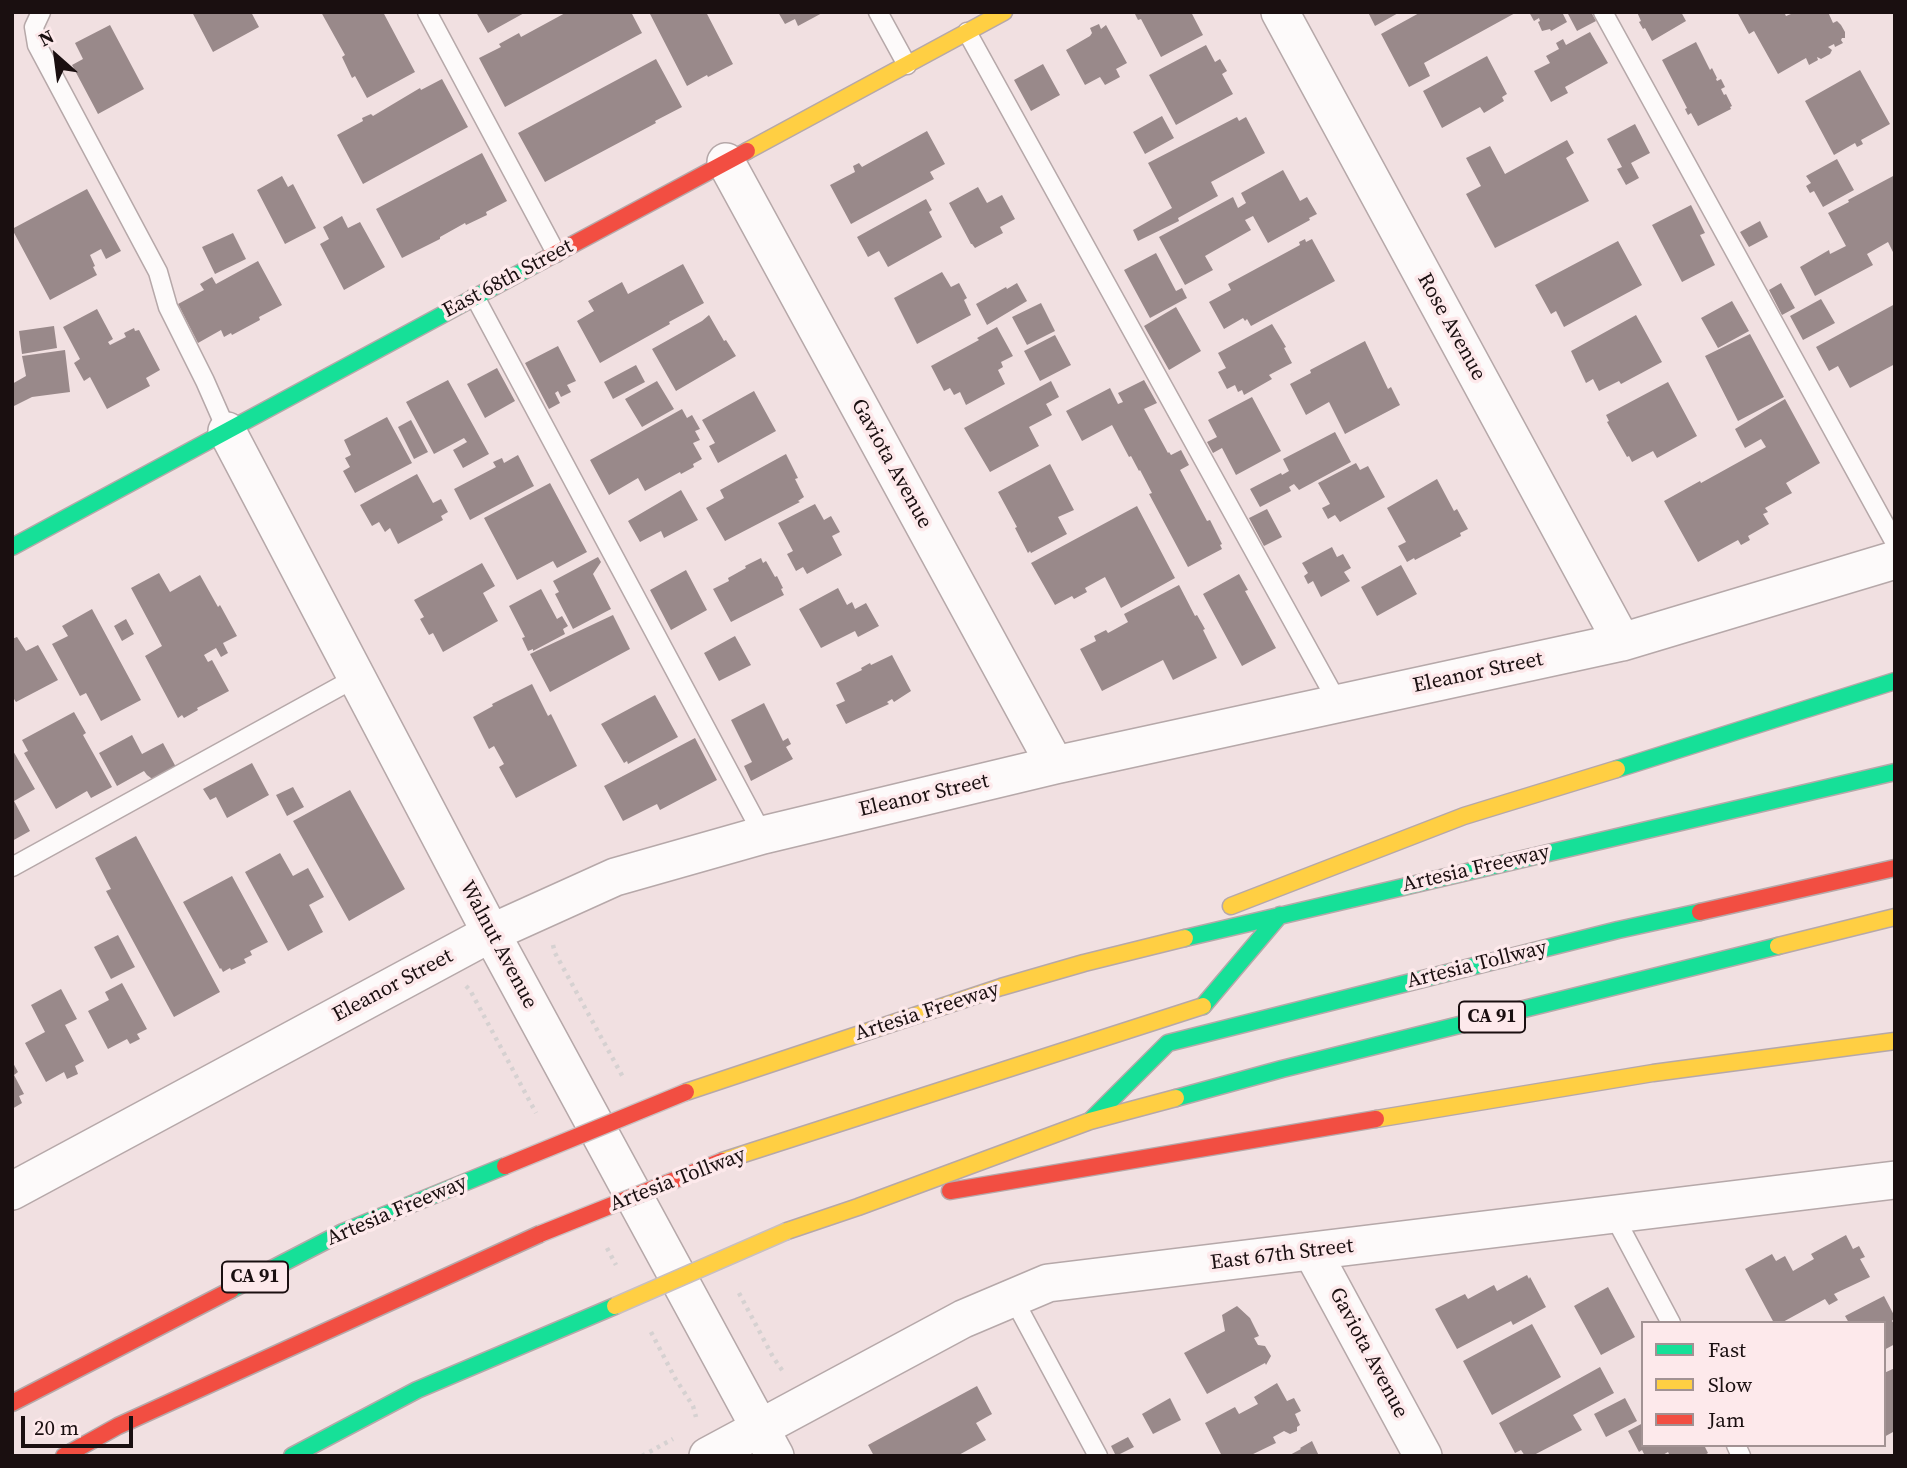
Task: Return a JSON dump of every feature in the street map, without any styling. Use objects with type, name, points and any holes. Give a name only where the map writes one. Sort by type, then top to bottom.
[{"type":"main road","name":"East 68th Street","points":[[12,547],[1004,12]]},
{"type":"main road","points":[[1084,963],[1464,816],[1729,736],[1895,681]]},
{"type":"main road","name":"Artesia Freeway","points":[[12,1403],[343,1232],[686,1092],[1001,987],[1084,963],[1895,772]]},
{"type":"main road","name":"Artesia Tollway","points":[[1090,1121],[1168,1043],[1618,930],[1895,869]]},
{"type":"main road","name":"Artesia Tollway","points":[[64,1456],[118,1426],[540,1234],[722,1160],[1202,1007],[1280,915]]},
{"type":"main road","name":"CA 91","points":[[292,1456],[416,1390],[787,1231],[1090,1121],[1282,1069],[1895,917]]},
{"type":"main road","points":[[858,1207],[1639,1075],[1895,1041]]},
{"type":"street","name":"Rose Avenue","points":[[1280,12],[1622,642]]},
{"type":"street","name":"Gaviota Avenue","points":[[726,162],[1055,765]]},
{"type":"street","name":"Walnut Avenue","points":[[227,431],[491,933],[767,1442]]},
{"type":"street","name":"Eleanor Street","points":[[12,1191],[491,933],[615,877],[763,835],[1055,765],[1622,642],[1895,560]]},
{"type":"street","name":"East 67th Street","points":[[700,1440],[767,1442],[963,1319],[1048,1283],[1895,1180]]},
{"type":"street","name":"Gaviota Avenue","points":[[1312,1251],[1423,1456]]},
{"type":"lane","points":[[41,12],[34,27],[37,45],[158,272],[168,307],[227,431]]},
{"type":"lane","points":[[427,12],[556,253]]},
{"type":"lane","points":[[878,12],[907,65]]},
{"type":"lane","points":[[1603,12],[1895,542]]},
{"type":"lane","points":[[967,32],[1338,703]]},
{"type":"lane","points":[[475,297],[763,835]]},
{"type":"lane","points":[[12,867],[357,677]]},
{"type":"lane","points":[[1613,1214],[1670,1321]]},
{"type":"lane","points":[[1013,1298],[1098,1456]]},
{"type":"path","points":[[551,938],[555,953],[629,1089]]},
{"type":"path","points":[[464,984],[470,990],[540,1122]]},
{"type":"path","points":[[604,1244],[617,1268]]},
{"type":"path","points":[[734,1284],[773,1357],[785,1372],[780,1380]]},
{"type":"path","points":[[649,1329],[693,1406],[700,1440]]},
{"type":"path","points":[[642,1456],[675,1438]]},
{"type":"building","points":[[192,12],[251,12],[259,27],[213,52]]},
{"type":"building","points":[[321,12],[383,12],[415,72],[367,98],[355,76],[352,78],[342,57],[345,55]]},
{"type":"building","points":[[476,12],[526,12],[488,33]]},
{"type":"building","points":[[567,12],[631,12],[642,33],[505,107],[479,58],[501,47],[499,44],[519,33],[521,37]]},
{"type":"building","points":[[649,12],[706,12],[733,64],[687,86]]},
{"type":"building","points":[[778,12],[824,12],[798,26],[795,19],[785,24]]},
{"type":"building","points":[[1134,12],[1191,12],[1203,35],[1161,57],[1141,19],[1138,20]]},
{"type":"building","points":[[1368,12],[1400,12],[1375,26]]},
{"type":"building","points":[[1421,12],[1517,12],[1424,63],[1430,76],[1409,87],[1381,34]]},
{"type":"building","points":[[1529,12],[1562,12],[1567,22],[1551,31],[1542,31],[1539,18],[1534,21]]},
{"type":"building","points":[[1567,12],[1591,12],[1596,21],[1577,31]]},
{"type":"building","points":[[1637,12],[1681,12],[1686,21],[1652,41],[1639,22],[1641,21]]},
{"type":"building","points":[[1737,12],[1784,12],[1786,16],[1791,12],[1828,12],[1833,23],[1837,21],[1841,25],[1845,38],[1841,40],[1843,43],[1828,47],[1832,50],[1830,54],[1821,59],[1817,57],[1818,60],[1809,65],[1806,58],[1778,74],[1754,31],[1749,34]]},
{"type":"building","points":[[1099,24],[1101,29],[1106,25],[1127,63],[1116,69],[1120,77],[1105,85],[1100,77],[1085,85],[1066,50],[1090,36],[1090,28]]},
{"type":"building","points":[[110,25],[144,89],[98,114],[72,65],[83,59],[75,43]]},
{"type":"building","points":[[1590,32],[1608,63],[1565,87],[1568,93],[1551,102],[1534,71],[1550,63],[1546,56],[1559,49],[1556,43],[1563,39],[1566,45]]},
{"type":"building","points":[[1696,42],[1717,81],[1721,79],[1725,87],[1721,89],[1732,106],[1698,126],[1691,113],[1688,115],[1662,60]]},
{"type":"building","points":[[1206,45],[1215,62],[1220,59],[1227,71],[1222,74],[1233,94],[1176,125],[1149,75]]},
{"type":"building","points":[[1487,56],[1507,94],[1502,97],[1504,101],[1484,113],[1480,107],[1442,128],[1423,91]]},
{"type":"building","points":[[656,59],[682,107],[545,182],[518,133]]},
{"type":"building","points":[[1043,64],[1060,95],[1031,111],[1014,80]]},
{"type":"building","points":[[1860,70],[1890,124],[1861,140],[1863,144],[1857,147],[1855,143],[1834,155],[1805,101]]},
{"type":"building","points":[[442,79],[468,127],[363,184],[337,135],[363,121],[362,118],[371,114],[373,116],[420,88],[421,90]]},
{"type":"building","points":[[1162,116],[1174,138],[1145,154],[1133,132]]},
{"type":"building","points":[[1237,117],[1239,121],[1246,117],[1265,153],[1211,182],[1218,196],[1178,218],[1179,221],[1138,241],[1133,230],[1172,208],[1148,163]]},
{"type":"building","points":[[1635,124],[1650,153],[1631,163],[1639,178],[1626,185],[1617,169],[1622,167],[1607,139]]},
{"type":"building","points":[[927,131],[945,164],[930,172],[934,179],[851,224],[830,185],[855,172],[853,166],[859,163],[862,167]]},
{"type":"building","points":[[1567,140],[1574,153],[1566,158],[1589,201],[1495,248],[1466,194],[1481,186],[1466,158],[1490,146],[1505,174]]},
{"type":"building","points":[[482,153],[507,201],[486,212],[487,215],[466,225],[465,223],[402,258],[376,209]]},
{"type":"building","points":[[1837,159],[1854,190],[1823,207],[1814,191],[1810,193],[1806,186],[1811,183],[1806,176]]},
{"type":"building","points":[[1283,170],[1300,201],[1307,197],[1317,214],[1268,243],[1253,216],[1245,220],[1251,230],[1205,256],[1213,270],[1185,285],[1159,237],[1233,197],[1238,208],[1246,203],[1241,193]]},
{"type":"building","points":[[1895,175],[1895,256],[1888,242],[1867,254],[1873,265],[1815,296],[1800,267],[1829,250],[1830,254],[1846,246],[1828,213]]},
{"type":"building","points":[[282,176],[288,187],[293,184],[316,228],[285,244],[257,190]]},
{"type":"building","points":[[978,187],[987,203],[1002,195],[1015,219],[1000,227],[1003,233],[975,248],[949,203]]},
{"type":"building","points":[[87,189],[121,251],[106,259],[101,249],[90,255],[97,275],[50,300],[12,229]]},
{"type":"building","points":[[926,199],[932,210],[929,212],[942,237],[888,267],[879,251],[868,257],[857,237]]},
{"type":"building","points":[[1691,205],[1705,233],[1700,235],[1715,265],[1682,282],[1652,225]]},
{"type":"building","points":[[342,216],[348,228],[360,222],[385,267],[344,290],[320,244],[329,239],[323,227]]},
{"type":"building","points":[[1760,221],[1768,237],[1749,247],[1740,232]]},
{"type":"building","points":[[233,233],[246,259],[215,274],[202,247]]},
{"type":"building","points":[[1305,239],[1306,242],[1312,239],[1335,281],[1251,326],[1247,319],[1245,321],[1243,318],[1224,329],[1209,302],[1231,290],[1228,284],[1300,245],[1299,242]]},
{"type":"building","points":[[1618,241],[1642,285],[1564,327],[1556,311],[1551,314],[1535,285]]},
{"type":"building","points":[[1156,253],[1176,291],[1182,288],[1187,298],[1150,318],[1124,270]]},
{"type":"building","points":[[258,261],[282,305],[232,335],[231,333],[224,337],[221,330],[198,343],[178,304],[204,290],[200,284],[212,277],[216,284]]},
{"type":"building","points":[[683,264],[704,303],[600,363],[577,321],[594,311],[588,301],[622,282],[628,294]]},
{"type":"building","points":[[942,272],[951,287],[959,283],[967,298],[964,300],[971,315],[917,344],[894,298]]},
{"type":"building","points":[[1017,283],[1027,301],[987,325],[976,304]]},
{"type":"building","points":[[1781,283],[1795,308],[1782,315],[1769,290]]},
{"type":"building","points":[[1821,299],[1835,323],[1803,340],[1790,316]]},
{"type":"building","points":[[1732,301],[1749,331],[1718,348],[1701,318]]},
{"type":"building","points":[[1041,303],[1055,331],[1027,345],[1012,317]]},
{"type":"building","points":[[1895,304],[1895,364],[1850,388],[1838,366],[1829,371],[1816,347]]},
{"type":"building","points":[[1176,307],[1201,351],[1169,370],[1144,326]]},
{"type":"building","points":[[97,309],[113,339],[108,342],[110,345],[126,337],[124,333],[134,328],[135,331],[139,330],[160,370],[146,378],[150,386],[107,409],[90,377],[84,381],[74,363],[80,359],[63,327]]},
{"type":"building","points":[[709,315],[736,356],[676,391],[652,349]]},
{"type":"building","points":[[1636,315],[1662,362],[1621,384],[1619,381],[1599,391],[1593,379],[1586,383],[1571,351]]},
{"type":"building","points":[[1272,324],[1292,363],[1269,375],[1272,379],[1244,395],[1242,390],[1238,392],[1235,385],[1227,389],[1218,372],[1226,368],[1218,353]]},
{"type":"building","points":[[54,326],[57,348],[22,354],[19,331]]},
{"type":"building","points":[[997,327],[1013,356],[1001,362],[1003,367],[998,370],[1005,384],[966,405],[960,392],[954,395],[950,388],[944,391],[931,366]]},
{"type":"building","points":[[1750,334],[1784,397],[1738,421],[1705,356]]},
{"type":"building","points":[[1055,335],[1071,365],[1040,381],[1024,351]]},
{"type":"building","points":[[1365,341],[1388,389],[1391,387],[1400,405],[1345,434],[1329,402],[1306,415],[1290,384],[1311,373],[1310,370]]},
{"type":"building","points":[[558,346],[576,381],[567,385],[571,392],[561,397],[558,391],[555,393],[560,403],[549,409],[525,363]]},
{"type":"building","points":[[65,350],[70,392],[32,397],[12,407],[12,384],[26,376],[22,356]]},
{"type":"building","points":[[636,365],[645,382],[613,399],[604,382]]},
{"type":"building","points":[[497,368],[515,401],[485,418],[467,384]]},
{"type":"building","points":[[448,380],[489,454],[463,468],[453,450],[467,442],[464,438],[434,454],[406,402]]},
{"type":"building","points":[[1144,380],[1157,403],[1144,409],[1168,453],[1171,455],[1181,450],[1189,465],[1180,470],[1222,544],[1222,549],[1188,567],[1149,494],[1152,493],[1140,470],[1131,456],[1129,457],[1112,425],[1082,441],[1066,411],[1110,388],[1118,404],[1123,402],[1118,393]]},
{"type":"building","points":[[657,381],[674,409],[642,427],[625,399]]},
{"type":"building","points":[[1051,381],[1059,397],[1046,404],[1052,415],[1029,427],[1039,446],[990,472],[964,428]]},
{"type":"building","points":[[1668,382],[1697,436],[1657,458],[1653,451],[1632,462],[1607,422],[1609,421],[1606,415]]},
{"type":"building","points":[[754,391],[776,431],[718,463],[709,446],[715,443],[702,420]]},
{"type":"building","points":[[1252,397],[1281,451],[1236,475],[1222,448],[1213,453],[1207,442],[1217,437],[1208,420]]},
{"type":"building","points":[[1785,399],[1820,463],[1786,483],[1792,493],[1765,508],[1768,512],[1763,514],[1769,524],[1748,536],[1750,540],[1741,545],[1738,540],[1698,562],[1664,501],[1766,447],[1761,439],[1745,448],[1735,429]]},
{"type":"building","points":[[682,409],[687,418],[692,415],[700,429],[695,431],[700,440],[693,443],[702,459],[693,464],[694,467],[645,491],[638,478],[609,495],[590,460]]},
{"type":"building","points":[[387,417],[412,463],[355,493],[343,471],[350,467],[345,458],[351,455],[344,440]]},
{"type":"building","points":[[411,420],[428,452],[414,459],[398,427]]},
{"type":"building","points":[[1335,432],[1351,462],[1299,490],[1294,484],[1289,487],[1291,491],[1260,507],[1250,489],[1289,471],[1283,459]]},
{"type":"building","points":[[786,454],[804,497],[798,501],[800,502],[725,541],[706,508],[724,498],[720,490]]},
{"type":"building","points":[[518,455],[534,486],[470,520],[454,489],[496,467],[493,462],[502,458],[504,463]]},
{"type":"building","points":[[1356,463],[1360,470],[1368,466],[1385,497],[1340,522],[1335,515],[1328,519],[1322,508],[1330,504],[1318,483]]},
{"type":"building","points":[[1050,464],[1074,510],[1058,517],[1067,534],[1028,553],[998,492]]},
{"type":"building","points":[[417,474],[433,503],[441,499],[448,512],[441,516],[443,520],[398,544],[390,528],[385,532],[379,522],[372,526],[360,505]]},
{"type":"building","points":[[1437,479],[1454,511],[1457,509],[1468,529],[1460,533],[1461,536],[1407,562],[1398,546],[1406,542],[1387,508]]},
{"type":"building","points":[[550,483],[587,552],[557,568],[553,561],[517,580],[484,518]]},
{"type":"building","points":[[681,490],[698,520],[664,538],[661,531],[640,542],[628,521]]},
{"type":"building","points":[[815,504],[824,520],[831,516],[840,532],[832,536],[842,555],[807,574],[803,567],[796,571],[787,554],[793,551],[778,523]]},
{"type":"building","points":[[1137,506],[1175,578],[1121,608],[1105,577],[1085,588],[1087,592],[1055,605],[1031,563]]},
{"type":"building","points":[[1267,509],[1282,537],[1264,546],[1249,518]]},
{"type":"building","points":[[1332,547],[1337,557],[1343,554],[1351,568],[1344,572],[1350,581],[1321,597],[1313,581],[1308,584],[1304,576],[1308,573],[1302,563]]},
{"type":"building","points":[[598,557],[601,562],[593,574],[611,609],[573,629],[555,594],[559,592],[553,581]]},
{"type":"building","points":[[761,558],[763,563],[766,561],[775,577],[777,576],[784,595],[731,622],[713,589]]},
{"type":"building","points":[[482,563],[495,586],[483,593],[498,621],[443,652],[433,633],[429,635],[420,619],[424,617],[414,600]]},
{"type":"building","points":[[1401,565],[1417,594],[1377,616],[1361,587]]},
{"type":"building","points":[[686,570],[707,610],[671,630],[650,590]]},
{"type":"building","points":[[159,573],[170,592],[200,575],[237,636],[223,643],[228,653],[221,657],[216,648],[204,655],[208,662],[212,660],[229,691],[184,718],[182,715],[178,718],[145,656],[162,646],[131,588]]},
{"type":"building","points":[[1239,574],[1248,590],[1245,591],[1276,648],[1242,666],[1203,594]]},
{"type":"building","points":[[1179,585],[1205,629],[1203,630],[1217,658],[1173,680],[1163,660],[1102,691],[1080,649],[1096,641],[1094,636],[1106,630],[1108,633],[1128,622],[1124,614]]},
{"type":"building","points":[[838,588],[847,605],[852,602],[855,609],[866,603],[879,626],[858,637],[855,631],[821,648],[799,609]]},
{"type":"building","points":[[541,589],[557,619],[562,616],[568,626],[563,629],[565,634],[528,651],[522,638],[525,637],[509,606]]},
{"type":"building","points":[[92,609],[141,700],[101,721],[86,693],[80,696],[52,644],[68,636],[62,626]]},
{"type":"building","points":[[613,615],[630,649],[550,692],[530,654]]},
{"type":"building","points":[[126,619],[134,634],[122,641],[114,626]]},
{"type":"building","points":[[735,636],[751,665],[719,681],[704,653]]},
{"type":"building","points":[[17,637],[26,651],[38,645],[58,680],[16,702],[12,696],[12,639]]},
{"type":"building","points":[[892,655],[911,691],[894,702],[892,699],[887,702],[889,704],[846,724],[836,705],[845,701],[836,683],[870,663],[871,665]]},
{"type":"building","points":[[532,684],[548,716],[551,714],[577,766],[516,798],[499,767],[504,764],[494,746],[489,749],[473,717]]},
{"type":"building","points":[[655,695],[678,737],[628,764],[627,761],[624,763],[601,724]]},
{"type":"building","points":[[764,703],[783,741],[788,738],[791,744],[786,747],[793,759],[751,781],[744,766],[752,762],[731,720]]},
{"type":"building","points":[[74,712],[86,733],[83,735],[112,787],[91,798],[87,791],[56,809],[24,753],[28,751],[22,740]]},
{"type":"building","points":[[132,735],[142,754],[163,743],[177,769],[155,781],[144,771],[117,786],[99,753]]},
{"type":"building","points":[[695,738],[717,780],[660,810],[657,804],[623,821],[604,786]]},
{"type":"building","points":[[12,749],[35,789],[14,801],[30,831],[12,841]]},
{"type":"building","points":[[252,763],[269,795],[227,818],[216,797],[210,800],[203,789]]},
{"type":"building","points":[[293,787],[304,807],[287,816],[276,795]]},
{"type":"building","points":[[350,790],[405,889],[349,921],[293,821]]},
{"type":"building","points":[[136,836],[220,992],[174,1017],[106,891],[111,889],[95,858]]},
{"type":"building","points":[[280,853],[293,876],[308,868],[324,897],[309,905],[323,932],[288,951],[245,872]]},
{"type":"building","points":[[232,876],[268,942],[250,951],[252,955],[244,959],[246,963],[223,972],[183,902]]},
{"type":"building","points":[[118,935],[135,967],[111,979],[94,947]]},
{"type":"building","points":[[122,983],[147,1029],[137,1034],[140,1039],[130,1044],[127,1039],[108,1049],[88,1011],[109,1000],[105,992]]},
{"type":"building","points":[[61,989],[77,1019],[65,1025],[84,1061],[75,1066],[78,1074],[67,1079],[64,1072],[46,1082],[25,1043],[45,1032],[31,1005]]},
{"type":"building","points":[[12,1061],[18,1072],[14,1075],[24,1094],[19,1096],[22,1103],[12,1109]]},
{"type":"building","points":[[1846,1235],[1853,1249],[1859,1246],[1865,1257],[1860,1259],[1870,1277],[1834,1294],[1838,1300],[1829,1305],[1825,1299],[1785,1321],[1773,1321],[1745,1269],[1772,1254],[1776,1261],[1785,1256],[1793,1271],[1814,1259],[1811,1254]]},
{"type":"building","points":[[1527,1275],[1546,1307],[1513,1325],[1511,1321],[1457,1349],[1435,1309],[1465,1294],[1468,1299],[1494,1285],[1497,1291]]},
{"type":"building","points":[[1608,1287],[1635,1337],[1601,1355],[1574,1306]]},
{"type":"building","points":[[1884,1296],[1895,1317],[1892,1321],[1895,1325],[1895,1344],[1886,1349],[1886,1321],[1848,1321],[1845,1316]]},
{"type":"building","points":[[1237,1306],[1250,1318],[1259,1336],[1254,1338],[1258,1345],[1265,1346],[1271,1356],[1266,1365],[1265,1363],[1207,1394],[1184,1353],[1225,1331],[1222,1315]]},
{"type":"building","points":[[1532,1324],[1561,1377],[1492,1415],[1463,1361]]},
{"type":"building","points":[[1600,1367],[1614,1393],[1573,1415],[1582,1430],[1532,1456],[1525,1456],[1521,1450],[1515,1453],[1499,1423]]},
{"type":"building","points":[[1895,1368],[1895,1436],[1893,1432],[1886,1436],[1886,1372]]},
{"type":"building","points":[[1277,1383],[1287,1401],[1294,1398],[1301,1411],[1295,1414],[1300,1425],[1297,1431],[1290,1434],[1284,1431],[1273,1437],[1276,1443],[1249,1456],[1222,1456],[1205,1423],[1235,1407],[1239,1414],[1258,1404],[1254,1397]]},
{"type":"building","points":[[977,1386],[992,1414],[976,1423],[986,1440],[957,1456],[874,1456],[868,1445]]},
{"type":"building","points":[[1170,1398],[1181,1420],[1153,1434],[1142,1414]]},
{"type":"building","points":[[1625,1398],[1637,1421],[1606,1437],[1594,1414]]},
{"type":"building","points":[[1641,1424],[1641,1447],[1705,1447],[1708,1453],[1703,1456],[1670,1456],[1668,1452],[1661,1456],[1645,1456],[1642,1450],[1639,1452],[1628,1431]]},
{"type":"building","points":[[1128,1437],[1134,1447],[1116,1456],[1111,1446]]},
{"type":"building","points":[[1312,1441],[1319,1456],[1288,1456],[1301,1449]]},
{"type":"traffic: fast","points":[[12,547],[542,261]]},
{"type":"traffic: fast","points":[[1617,769],[1895,681]]},
{"type":"traffic: fast","points":[[1185,938],[1895,772]]},
{"type":"traffic: fast","points":[[1091,1120],[1168,1043],[1618,930],[1700,912]]},
{"type":"traffic: fast","points":[[1203,1006],[1280,915]]},
{"type":"traffic: fast","points":[[1176,1098],[1282,1069],[1778,946]]},
{"type":"traffic: fast","points":[[231,1290],[343,1232],[505,1166]]},
{"type":"traffic: fast","points":[[292,1456],[417,1390],[615,1306]]},
{"type":"traffic: slow","points":[[747,151],[1004,12]]},
{"type":"traffic: slow","points":[[1231,906],[1464,816],[1617,769]]},
{"type":"traffic: slow","points":[[1778,946],[1895,917]]},
{"type":"traffic: slow","points":[[686,1092],[1001,987],[1185,938]]},
{"type":"traffic: slow","points":[[722,1161],[1203,1006]]},
{"type":"traffic: slow","points":[[1376,1119],[1653,1073],[1895,1041]]},
{"type":"traffic: slow","points":[[787,1231],[1090,1121],[1176,1098]]},
{"type":"traffic: slow","points":[[615,1306],[787,1231]]},
{"type":"traffic: jam","points":[[542,261],[747,151]]},
{"type":"traffic: jam","points":[[1700,912],[1895,868]]},
{"type":"traffic: jam","points":[[505,1166],[686,1092]]},
{"type":"traffic: jam","points":[[950,1191],[1376,1119]]},
{"type":"traffic: jam","points":[[540,1234],[722,1161]]},
{"type":"traffic: jam","points":[[64,1456],[118,1426],[540,1234]]},
{"type":"traffic: jam","points":[[12,1403],[231,1290]]}]
